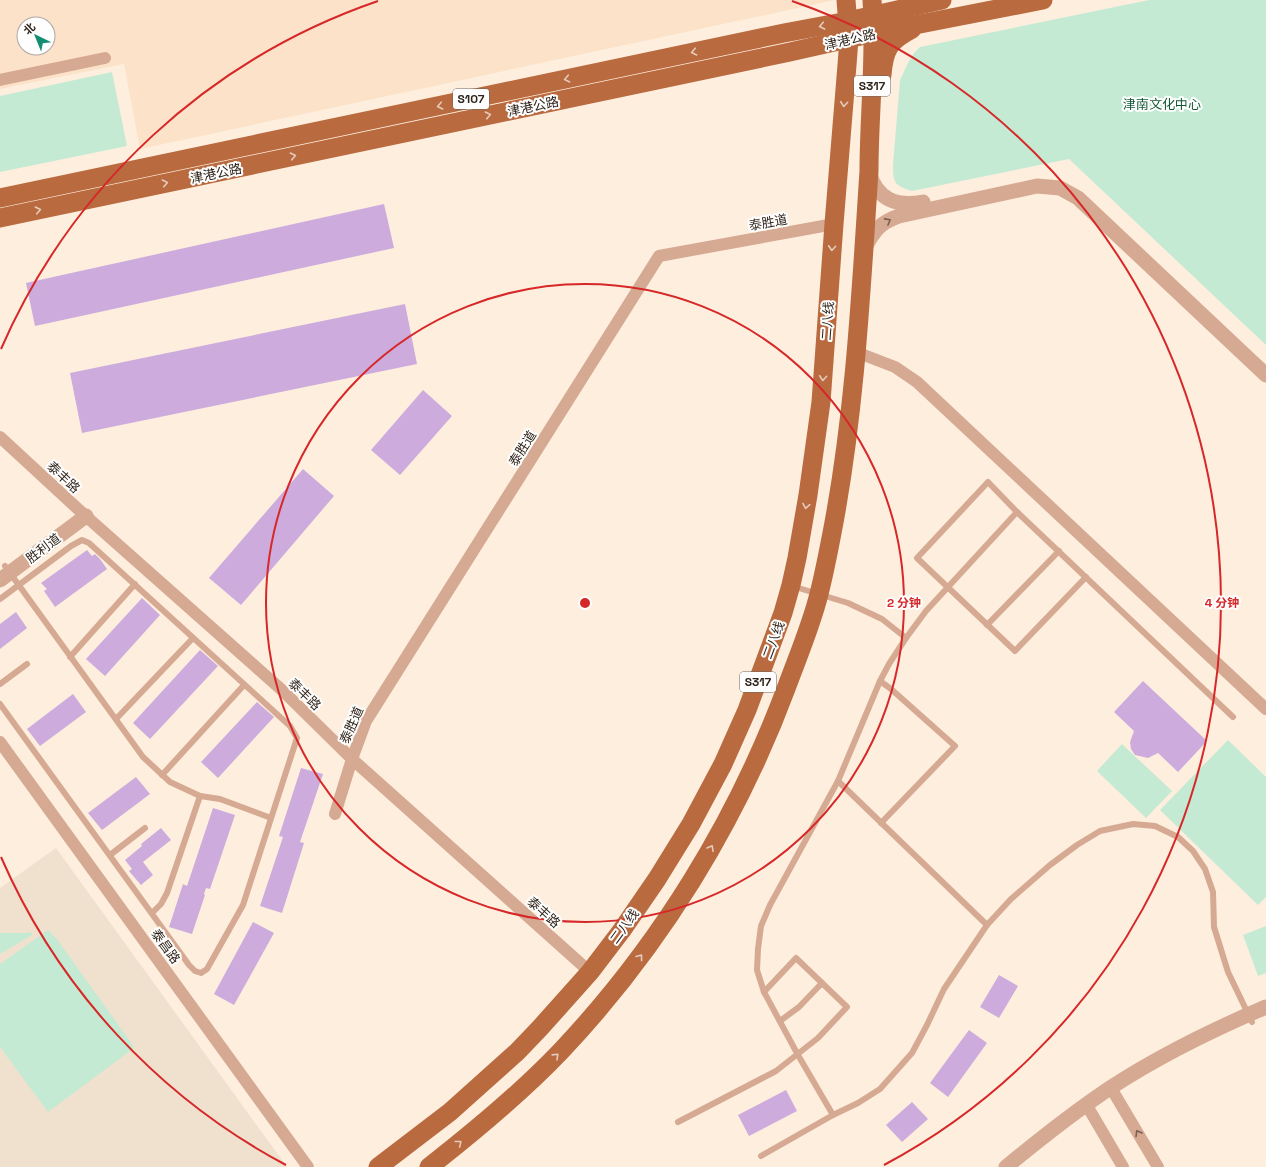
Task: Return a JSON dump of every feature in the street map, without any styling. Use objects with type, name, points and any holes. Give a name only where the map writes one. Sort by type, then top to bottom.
[{"type":"main road","name":"二八线","points":[[428,1167],[486,1121],[560,1053],[609,997],[650,944],[711,849],[742,792],[772,725],[811,622],[819,594],[841,486],[851,410],[869,171],[864,24],[846,0]]},
{"type":"main road","name":"津港公路","points":[[0,218],[864,24],[942,0]]},
{"type":"main road","points":[[864,24],[980,0]]},
{"type":"main road","name":"津港公路","points":[[0,198],[784,33],[864,24],[922,24],[1042,0]]},
{"type":"main road","name":"二八线","points":[[378,1167],[450,1112],[512,1057],[590,972],[658,880],[695,817],[723,764],[747,710],[783,613],[791,585],[803,527],[821,402],[834,224],[848,66],[864,24]]},
{"type":"main road","points":[[869,171],[876,142],[885,54],[890,45],[898,38],[922,24]]},
{"type":"street","points":[[0,80],[105,58]]},
{"type":"street","points":[[869,171],[876,188],[882,195],[898,203],[910,204],[1032,180],[1058,179],[1067,181],[1085,192],[1266,364]]},
{"type":"street","points":[[864,250],[871,236],[880,226],[887,220],[899,216],[1036,186],[1060,188],[1078,198],[1266,375]]},
{"type":"street","name":"泰胜道","points":[[336,814],[352,758],[366,721],[659,256],[834,224]]},
{"type":"street","points":[[856,352],[894,367],[917,382],[1266,709]]},
{"type":"street","name":"泰丰路","points":[[0,437],[82,513],[283,691],[352,758],[590,972]]},
{"type":"street","name":"胜利道","points":[[4,572],[82,513]]},
{"type":"street","name":"泰昌路","points":[[0,742],[308,1167]]},
{"type":"street","points":[[1006,1167],[1113,1091],[1150,1075],[1256,1018],[1266,1007]]},
{"type":"street","points":[[1113,1091],[1158,1167]]},
{"type":"street","points":[[1017,1167],[1067,1128],[1088,1108]]},
{"type":"street","points":[[1088,1108],[1123,1167]]},
{"type":"lane","points":[[1086,577],[1015,651],[917,558],[988,482],[1017,512],[1059,551],[1233,716]]},
{"type":"lane","points":[[833,1115],[764,992],[757,970],[761,926],[770,905],[838,781],[880,681],[906,638],[926,611],[1017,512]]},
{"type":"lane","points":[[0,599],[71,546],[82,540],[89,543],[290,726],[297,738],[243,905],[207,969],[200,973],[195,971],[0,704]]},
{"type":"lane","points":[[988,625],[1059,551]]},
{"type":"lane","points":[[4,572],[19,585],[143,757],[162,775],[170,782],[200,796],[220,799],[271,818]]},
{"type":"lane","points":[[70,657],[135,584]]},
{"type":"lane","points":[[791,585],[848,603],[882,619],[906,638]]},
{"type":"lane","points":[[116,719],[193,638]]},
{"type":"lane","points":[[0,684],[27,664]]},
{"type":"lane","points":[[880,681],[955,746],[881,823]]},
{"type":"lane","points":[[162,775],[244,685]]},
{"type":"lane","points":[[838,781],[987,925]]},
{"type":"lane","points":[[152,914],[161,904],[167,893],[200,796]]},
{"type":"lane","points":[[761,1156],[833,1115],[858,1103],[880,1089],[912,1053],[944,989],[987,925],[1011,899],[1050,865],[1077,845],[1100,831],[1133,824],[1155,826],[1178,837],[1193,851],[1205,869],[1213,892],[1214,926],[1228,972],[1256,1018]]},
{"type":"lane","points":[[110,855],[145,828]]},
{"type":"lane","points":[[678,1122],[776,1071],[818,1038],[847,1007],[796,958],[764,992]]},
{"type":"lane","points":[[780,1021],[799,1007],[822,983]]},
{"type":"shaded area","points":[[0,0],[835,0],[140,149],[124,64],[0,89]]},
{"type":"shaded area","points":[[56,848],[287,1167],[0,1167],[0,888]]},
{"type":"green space","name":"津南文化中心","points":[[1149,0],[1266,0],[1266,345],[1069,159],[912,191],[896,183],[893,165],[900,80],[914,53],[920,47]]},
{"type":"green space","points":[[112,72],[127,146],[0,172],[0,96]]},
{"type":"green space","points":[[1228,740],[1266,777],[1266,897],[1258,905],[1160,810]]},
{"type":"green space","points":[[1122,744],[1172,791],[1146,818],[1097,771]]},
{"type":"green space","points":[[1266,926],[1266,973],[1258,976],[1243,935]]},
{"type":"green space","points":[[48,930],[56,938],[134,1048],[48,1112],[0,1047],[0,964]]},
{"type":"green space","points":[[0,933],[32,933],[32,935],[0,954]]},
{"type":"building","points":[[384,204],[394,248],[35,326],[26,283]]},
{"type":"building","points":[[405,304],[417,364],[82,433],[70,373]]},
{"type":"building","points":[[423,390],[452,416],[400,475],[371,450]]},
{"type":"building","points":[[303,469],[334,496],[241,605],[209,578]]},
{"type":"building","points":[[87,550],[92,556],[95,554],[107,569],[55,607],[44,591],[47,589],[41,583]]},
{"type":"building","points":[[142,598],[160,615],[105,676],[86,659]]},
{"type":"building","points":[[16,612],[27,628],[0,649],[0,624]]},
{"type":"building","points":[[200,650],[218,666],[150,739],[133,723]]},
{"type":"building","points":[[1143,681],[1207,741],[1178,772],[1158,753],[1148,758],[1135,755],[1131,749],[1130,742],[1134,731],[1114,712]]},
{"type":"building","points":[[73,694],[86,712],[40,746],[27,729]]},
{"type":"building","points":[[257,702],[274,717],[218,778],[201,762]]},
{"type":"building","points":[[301,768],[323,774],[300,842],[304,843],[282,913],[260,906],[283,837],[279,836]]},
{"type":"building","points":[[136,777],[150,794],[102,830],[88,813]]},
{"type":"building","points":[[213,808],[235,815],[210,889],[206,888],[192,934],[169,927],[183,884],[187,886]]},
{"type":"building","points":[[161,828],[171,840],[143,862],[153,875],[141,885],[129,871],[132,869],[125,860],[142,846],[141,844]]},
{"type":"building","points":[[253,922],[274,933],[234,1005],[214,994]]},
{"type":"building","points":[[999,975],[1018,986],[999,1018],[980,1007]]},
{"type":"building","points":[[969,1030],[987,1043],[948,1097],[930,1083]]},
{"type":"building","points":[[786,1090],[797,1111],[749,1136],[738,1115]]},
{"type":"building","points":[[912,1102],[928,1119],[902,1142],[886,1125]]}]
